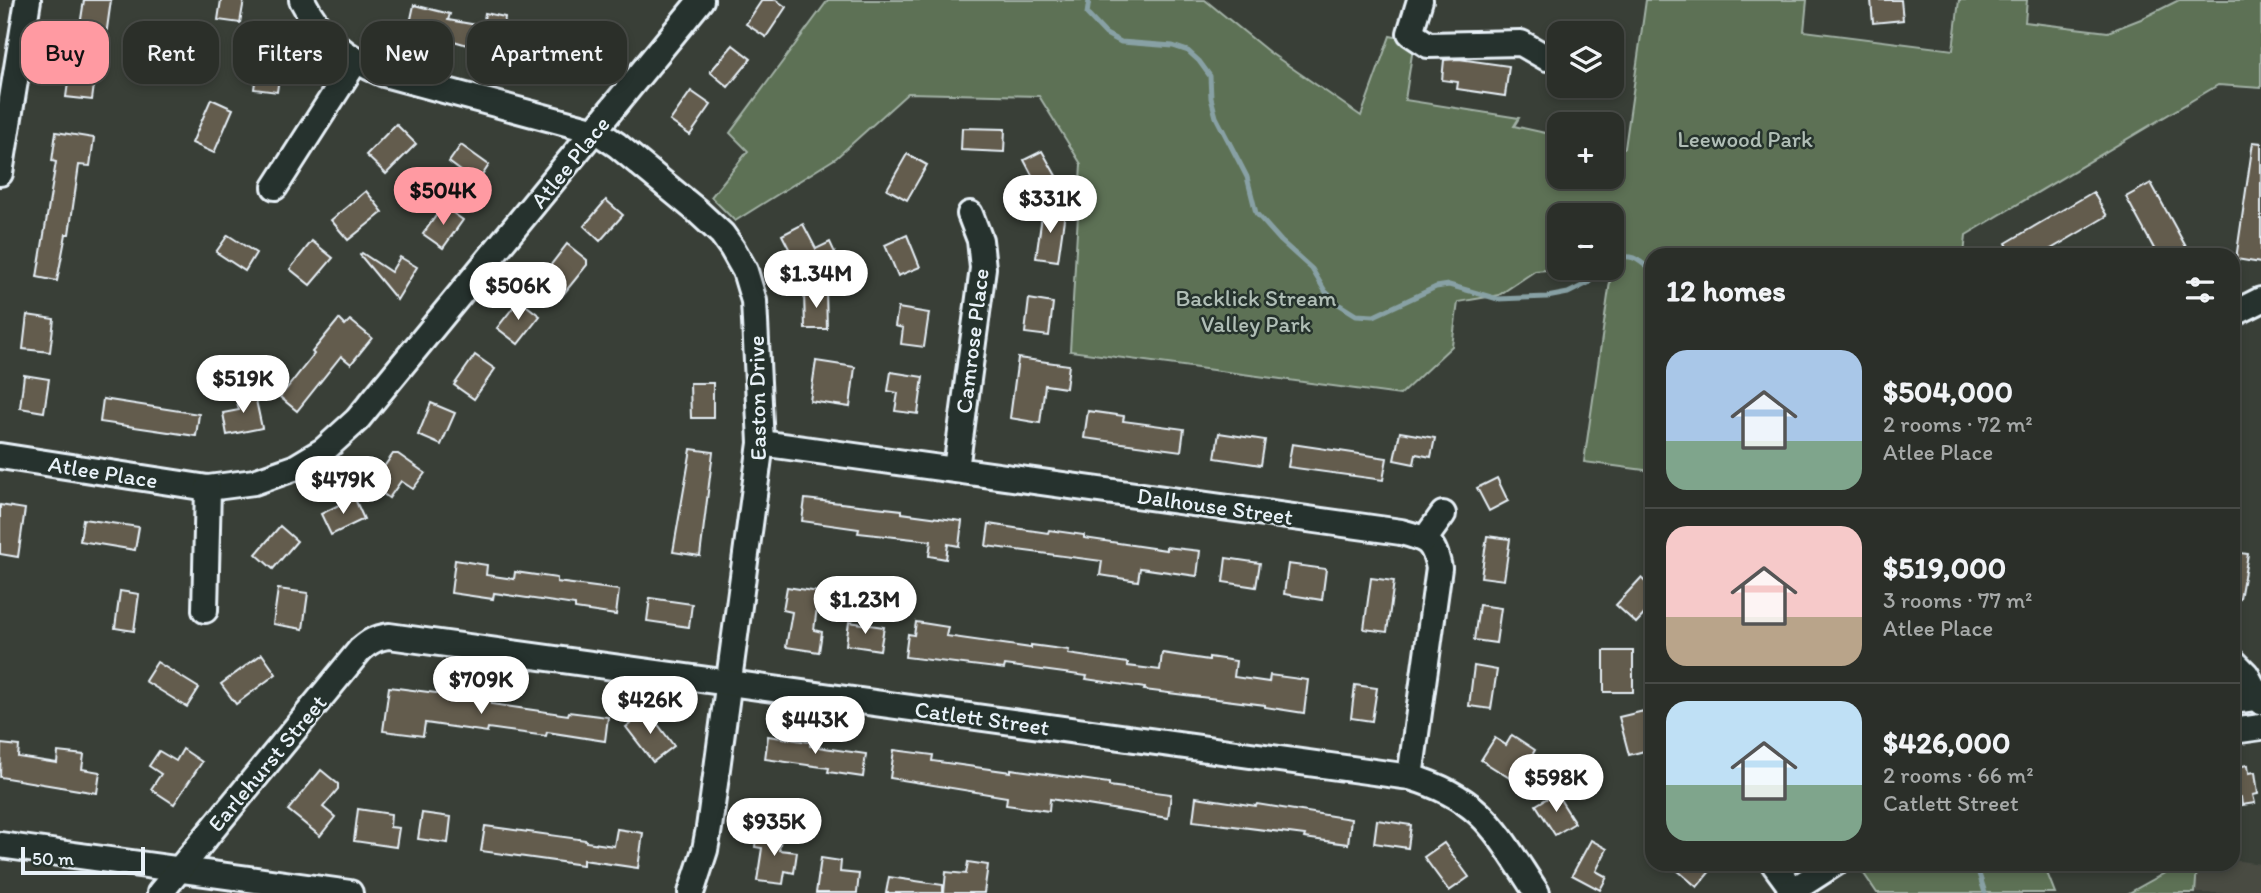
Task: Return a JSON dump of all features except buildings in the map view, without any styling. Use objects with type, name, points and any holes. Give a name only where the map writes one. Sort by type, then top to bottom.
[{"type":"street","points":[[0,173],[28,0]]},
{"type":"street","name":"Easton Drive","points":[[302,0],[324,35],[355,62],[384,74],[596,131],[617,145],[707,220],[732,248],[745,271],[755,315],[761,443],[705,850],[691,893]]},
{"type":"street","name":"Atlee Place","points":[[0,456],[208,488],[254,482],[310,460],[357,421],[701,0]]},
{"type":"street","points":[[1420,0],[1409,33],[1428,45],[1521,43],[1547,58]]},
{"type":"street","points":[[275,187],[355,62]]},
{"type":"street","name":"Camrose Place","points":[[956,469],[983,268],[980,240],[970,214]]},
{"type":"street","points":[[2240,310],[2261,300]]},
{"type":"street","name":"Dalhouse Street","points":[[761,443],[1401,532],[1425,539]]},
{"type":"street","points":[[205,610],[208,488]]},
{"type":"street","points":[[1410,777],[1439,568],[1436,553],[1425,539],[1443,514]]},
{"type":"street","name":"Catlett Street","points":[[378,638],[390,636],[1410,777],[1450,791],[1472,805],[1492,825],[1536,893]]},
{"type":"street","name":"Earlehurst Street","points":[[160,893],[360,650],[378,638]]},
{"type":"street","points":[[2240,668],[2261,699],[2240,700]]},
{"type":"street","points":[[2240,730],[2261,727]]},
{"type":"street","points":[[0,845],[350,893]]},
{"type":"street","points":[[1778,871],[1791,892],[1823,871]]},
{"type":"shaded area","points":[[2240,861],[2261,864],[2261,893],[2193,893],[2195,871],[2240,871]]},
{"type":"green space","points":[[828,0],[1205,0],[1269,52],[1361,116],[1390,36],[1414,41],[1405,100],[1519,118],[1514,126],[1547,133],[1547,189],[1624,189],[1624,148],[1646,0],[1807,0],[1804,31],[1953,50],[1959,0],[2027,0],[2025,22],[2108,32],[2179,0],[2261,0],[2261,88],[2218,85],[1966,235],[1965,248],[1645,248],[1645,470],[1584,462],[1610,280],[1624,280],[1624,203],[1547,203],[1547,270],[1535,271],[1499,295],[1458,302],[1452,346],[1400,395],[1070,351],[1081,164],[1039,96],[908,93],[836,158],[735,221],[711,197],[748,151],[730,133]]},
{"type":"green space","points":[[1862,871],[2046,871],[2055,893],[1877,893]]},
{"type":"green space","points":[[2168,871],[2197,871],[2195,893],[2129,893]]},
{"type":"waterway","points":[[1089,0],[1087,14],[1106,34],[1121,42],[1173,46],[1188,51],[1199,61],[1210,76],[1211,98],[1216,117],[1247,177],[1256,213],[1281,241],[1312,269],[1325,291],[1356,315],[1374,316],[1436,287],[1449,285],[1498,299],[1547,297],[1568,293],[1591,280]]},
{"type":"waterway","points":[[1624,257],[1634,258],[1645,265]]},
{"type":"waterway","points":[[1978,871],[1985,893]]},
{"type":"park label","name":"Leewood Park","points":[[1745,139]]},
{"type":"park label","name":"Backlick Stream Valley Park","points":[[1256,311]]}]
